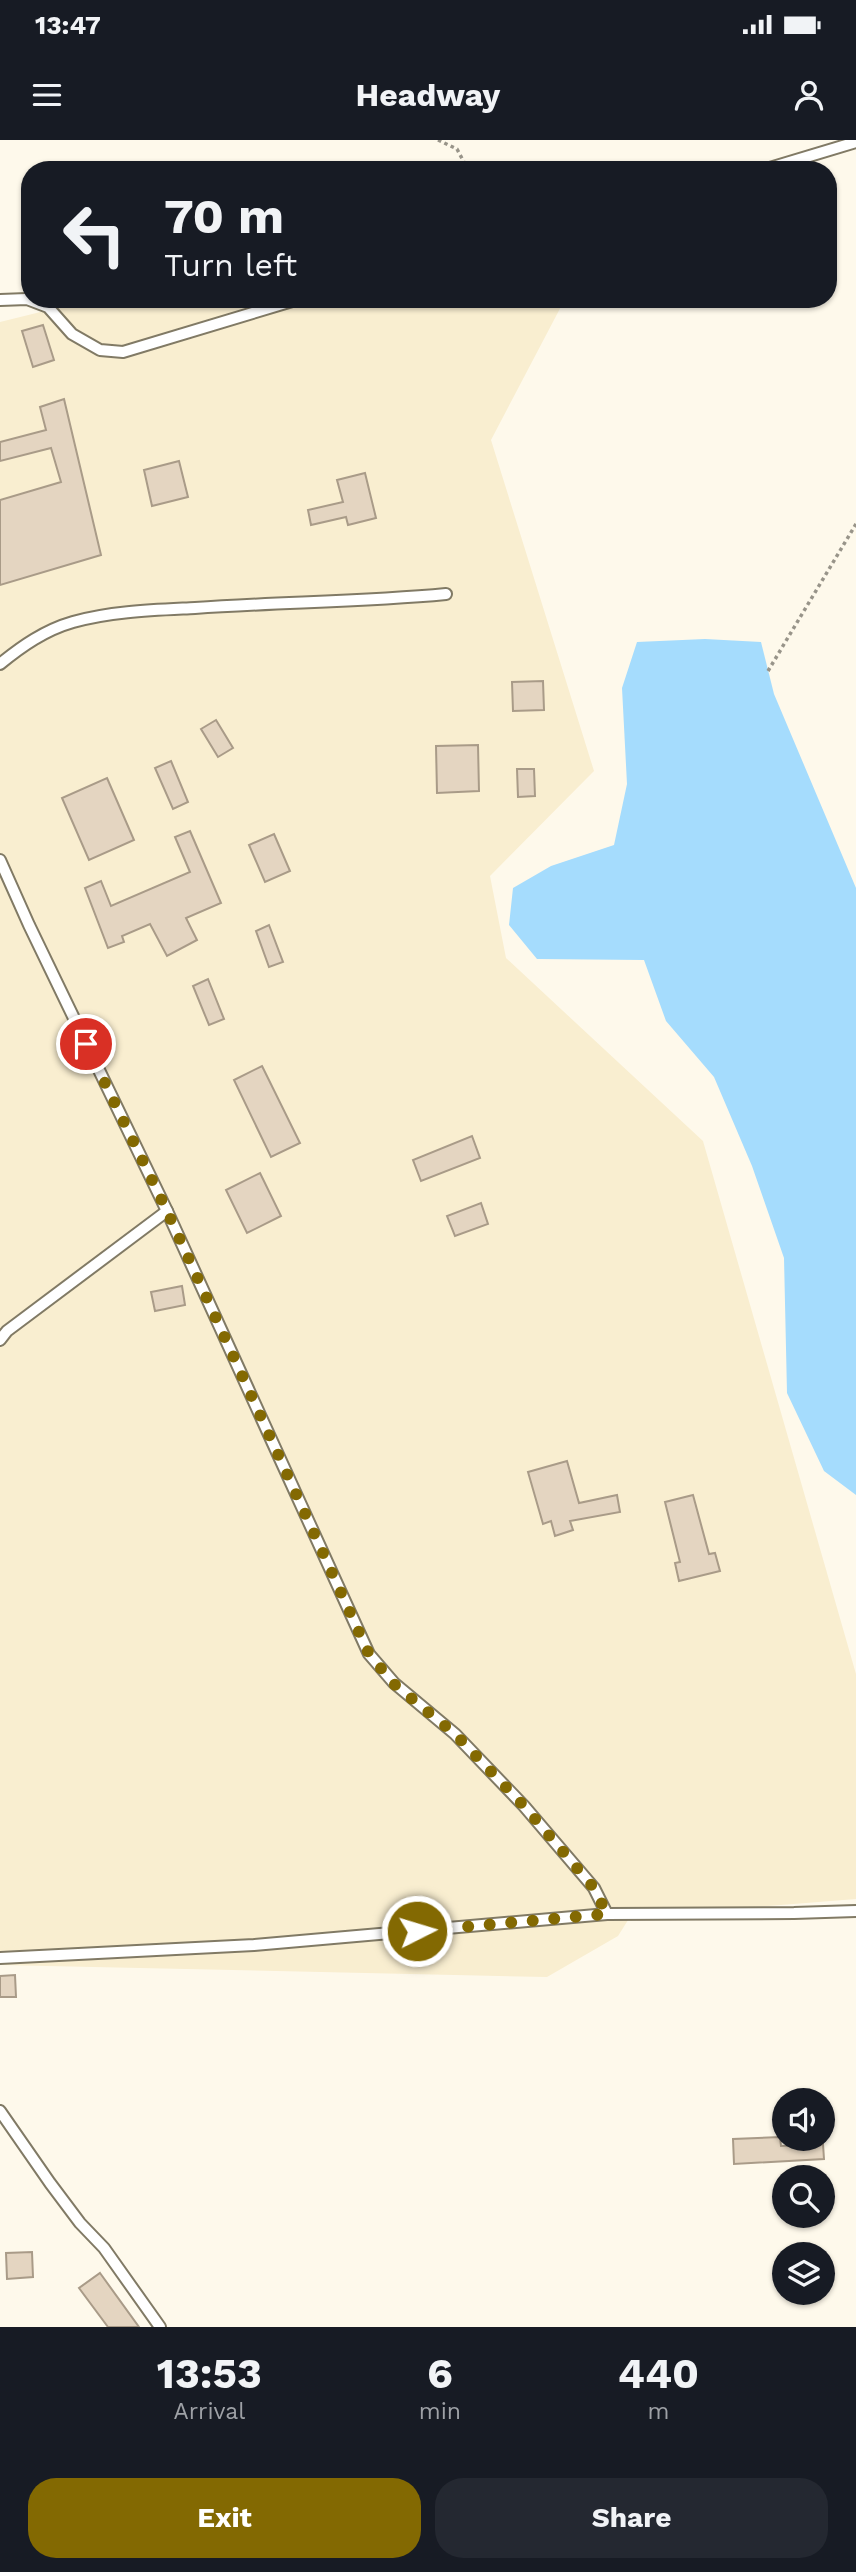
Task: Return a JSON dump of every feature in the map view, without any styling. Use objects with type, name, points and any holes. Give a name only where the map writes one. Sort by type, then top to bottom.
[{"type":"lane","points":[[793,161],[856,142]]},
{"type":"lane","points":[[0,300],[21,299]]},
{"type":"lane","points":[[49,308],[72,334],[100,350],[123,352],[154,345],[271,308]]},
{"type":"lane","points":[[0,664],[27,642],[73,622],[139,611],[282,602],[374,601],[446,594]]},
{"type":"lane","points":[[0,860],[167,1211],[369,1654],[394,1684],[455,1734],[524,1806],[594,1888],[607,1914]]},
{"type":"lane","points":[[0,1340],[7,1331],[167,1211]]},
{"type":"lane","points":[[0,1958],[254,1945],[607,1914],[856,1911]]},
{"type":"lane","points":[[0,2111],[50,2183],[80,2223],[104,2248],[160,2327]]},
{"type":"path","points":[[438,140],[457,149],[463,161]]},
{"type":"path","points":[[768,671],[856,524]]},
{"type":"shaded area","points":[[57,308],[560,308],[491,440],[594,771],[490,876],[506,958],[703,1141],[856,1674],[856,1899],[630,1917],[618,1936],[547,1977],[0,1965],[0,322]]},
{"type":"water","points":[[705,639],[761,642],[774,694],[856,888],[856,1495],[824,1471],[787,1393],[784,1258],[752,1166],[714,1077],[666,1021],[644,960],[537,959],[509,925],[513,888],[551,866],[614,845],[627,784],[622,688],[637,642]]},
{"type":"building","points":[[43,325],[54,360],[33,367],[22,331]]},
{"type":"building","points":[[64,399],[101,555],[0,585],[0,500],[61,482],[51,448],[0,461],[0,442],[46,430],[40,407]]},
{"type":"building","points":[[179,461],[188,497],[152,506],[144,470]]},
{"type":"building","points":[[365,473],[376,518],[348,525],[346,517],[311,525],[308,510],[343,502],[337,480]]},
{"type":"building","points":[[543,681],[544,710],[513,711],[512,682]]},
{"type":"building","points":[[216,720],[233,748],[218,757],[201,729]]},
{"type":"building","points":[[478,745],[479,791],[437,793],[436,746]]},
{"type":"building","points":[[171,761],[188,802],[173,809],[155,768]]},
{"type":"building","points":[[517,769],[534,769],[535,796],[518,797]]},
{"type":"building","points":[[107,778],[134,840],[89,860],[62,798]]},
{"type":"building","points":[[190,831],[221,903],[186,918],[197,940],[167,956],[150,924],[122,936],[124,942],[108,948],[85,888],[101,881],[111,906],[190,872],[175,837]]},
{"type":"building","points":[[274,834],[290,871],[265,882],[249,845]]},
{"type":"building","points":[[269,925],[283,962],[269,967],[256,931]]},
{"type":"building","points":[[208,979],[224,1019],[209,1025],[193,986]]},
{"type":"building","points":[[262,1066],[300,1143],[271,1157],[234,1080]]},
{"type":"building","points":[[472,1136],[480,1158],[421,1181],[413,1160]]},
{"type":"building","points":[[260,1173],[281,1216],[247,1233],[226,1190]]},
{"type":"building","points":[[481,1203],[488,1224],[455,1236],[447,1216]]},
{"type":"building","points":[[182,1286],[185,1305],[155,1311],[151,1292]]},
{"type":"building","points":[[567,1461],[579,1503],[617,1495],[620,1512],[570,1521],[573,1530],[555,1536],[551,1521],[543,1524],[528,1472]]},
{"type":"building","points":[[693,1495],[709,1554],[715,1553],[720,1571],[679,1581],[675,1563],[680,1562],[665,1502]]},
{"type":"building","points":[[15,1975],[16,1997],[0,1997],[0,1976]]},
{"type":"building","points":[[772,2137],[772,2151],[823,2151],[824,2159],[734,2164],[733,2139]]},
{"type":"building","points":[[32,2252],[33,2277],[7,2279],[6,2253]]},
{"type":"building","points":[[100,2273],[139,2327],[108,2327],[79,2288]]},
{"type":"route","points":[[86,1044],[167,1211],[369,1654],[394,1684],[455,1734],[524,1806],[594,1888],[607,1914],[417,1931]]}]
